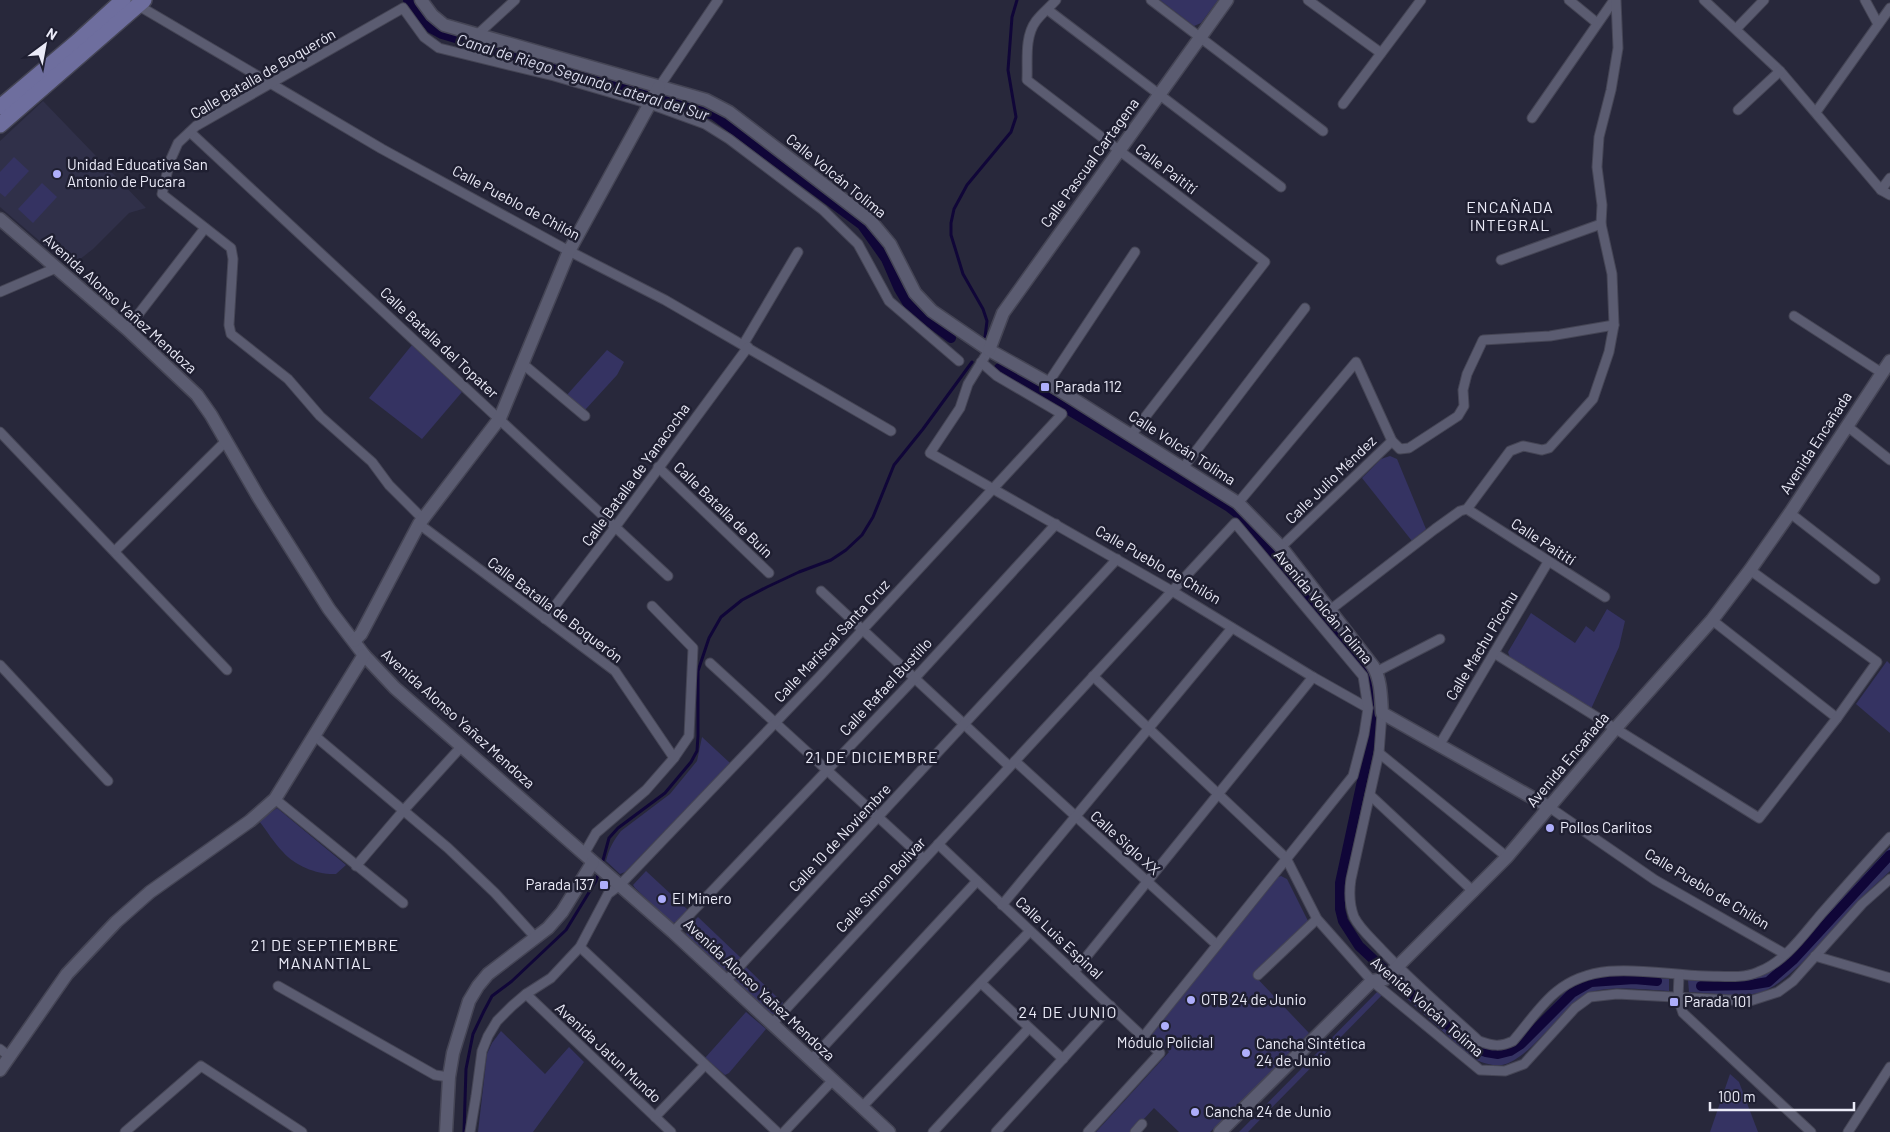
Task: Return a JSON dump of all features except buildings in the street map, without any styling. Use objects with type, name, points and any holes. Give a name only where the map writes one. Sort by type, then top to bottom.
[{"type":"main road","points":[[0,107],[123,0]]},
{"type":"main road","name":"Calle Volcán Tolima","points":[[421,0],[432,15],[444,25],[478,34],[654,95],[706,100],[717,105],[858,210],[882,233],[890,244],[915,293],[932,311],[989,350],[1048,382],[1238,503],[1280,547],[1376,672],[1382,713]]},
{"type":"main road","name":"Calle Pascual Cartagena","points":[[989,350],[1003,313],[1227,0]]},
{"type":"main road","points":[[0,125],[137,2]]},
{"type":"main road","points":[[354,641],[361,634],[421,522],[500,418],[570,250],[654,95]]},
{"type":"main road","name":"Avenida Alonso Yañez Mendoza","points":[[0,218],[128,329],[197,395],[211,414],[328,609],[364,655],[395,688],[673,932],[889,1132]]},
{"type":"main road","name":"Avenida Encañada","points":[[1220,1132],[1474,892],[1507,858],[1615,729],[1712,620],[1790,513],[1890,361]]},
{"type":"main road","points":[[0,1070],[4,1052],[67,974],[116,922],[150,892],[250,822],[274,799],[364,655]]},
{"type":"main road","name":"Calle Pueblo de Chilón","points":[[1382,713],[1549,807]]},
{"type":"main road","points":[[446,1132],[450,1077],[454,1053],[469,1001],[488,974],[548,928],[562,912],[595,864]]},
{"type":"street","points":[[478,34],[515,0]]},
{"type":"street","points":[[654,95],[718,0]]},
{"type":"street","points":[[1056,0],[1048,10],[1160,93],[1281,187]]},
{"type":"street","points":[[1151,0],[1322,131]]},
{"type":"street","points":[[1308,0],[1381,53]]},
{"type":"street","points":[[1343,104],[1421,0]]},
{"type":"street","points":[[1569,0],[1597,23]]},
{"type":"street","points":[[1532,118],[1615,0]]},
{"type":"street","points":[[1330,610],[1435,529],[1467,509],[1510,450],[1523,446],[1542,450],[1549,448],[1593,400],[1609,352],[1614,326],[1612,274],[1601,224],[1602,206],[1596,167],[1599,136],[1611,90],[1618,48],[1615,0]]},
{"type":"street","points":[[1704,0],[1780,71],[1881,190],[1890,195]]},
{"type":"street","points":[[1736,29],[1764,0]]},
{"type":"street","points":[[1865,0],[1878,24]]},
{"type":"street","name":"Calle Pueblo de Chilón","points":[[137,2],[382,149],[665,300],[891,431]]},
{"type":"street","name":"Calle Volcán Tolima","points":[[403,8],[424,37],[439,48],[554,76],[654,95],[729,139],[824,210],[858,244],[890,301],[959,360]]},
{"type":"street","name":"Calle Batalla de Boquerón","points":[[403,8],[196,126],[178,143],[170,161],[162,194],[231,248],[233,253],[229,325],[231,334],[288,379],[320,416],[372,462],[421,522],[615,671],[674,758]]},
{"type":"street","points":[[1816,112],[1890,8]]},
{"type":"street","name":"Calle Paitití","points":[[1048,10],[1037,20],[1028,39],[1027,80],[1265,262],[1132,434]]},
{"type":"street","points":[[1738,110],[1780,71]]},
{"type":"street","name":"Calle Batalla del Topater","points":[[190,132],[668,576]]},
{"type":"street","points":[[1881,190],[1890,178]]},
{"type":"street","points":[[1501,260],[1601,224]]},
{"type":"street","points":[[128,329],[205,228]]},
{"type":"street","name":"Calle Batalla de Yanacocha","points":[[545,619],[616,526],[746,346],[798,252]]},
{"type":"street","points":[[1048,382],[1135,252]]},
{"type":"street","points":[[0,292],[56,268]]},
{"type":"street","points":[[1182,468],[1305,308]]},
{"type":"street","points":[[1794,316],[1882,373]]},
{"type":"street","name":"Calle Julio Méndez","points":[[1280,547],[1392,441],[1400,449],[1409,448],[1458,416],[1464,406],[1463,390],[1467,374],[1484,340],[1550,336],[1614,326]]},
{"type":"street","points":[[981,362],[989,350]]},
{"type":"street","name":"Calle Pueblo de Chilón","points":[[981,362],[968,384],[960,408],[930,453],[1172,591],[1313,677],[1368,708]]},
{"type":"street","name":"Calle Mariscal Santa Cruz","points":[[470,1132],[482,1051],[488,1036],[498,1022],[526,994],[552,978],[580,947],[608,894],[620,885],[775,722],[1062,414],[997,376],[981,362]]},
{"type":"street","points":[[1238,503],[1356,362],[1392,441]]},
{"type":"street","points":[[523,364],[584,416]]},
{"type":"street","points":[[1847,426],[1890,460]]},
{"type":"street","points":[[0,432],[228,670]]},
{"type":"street","points":[[116,551],[226,441]]},
{"type":"street","name":"Calle Batalla de Buin","points":[[658,467],[768,573]]},
{"type":"street","name":"Calle Paitití","points":[[1467,509],[1605,597]]},
{"type":"street","points":[[1790,513],[1875,579]]},
{"type":"street","name":"Avenida Volcán Tolima","points":[[1172,591],[1235,523],[1363,676],[1368,708],[1364,734],[1353,776],[1286,858],[1317,919],[1387,975],[1480,1070],[1504,1071],[1524,1064],[1575,1008],[1590,997],[1617,994],[1750,1001],[1778,992],[1793,981],[1862,904],[1889,881]]},
{"type":"street","name":"Calle Rafael Bustillo","points":[[673,932],[915,678],[1056,524]]},
{"type":"street","name":"Calle 10 de Noviembre","points":[[726,981],[1117,559]]},
{"type":"street","name":"Calle Machu Picchu","points":[[1440,744],[1548,562]]},
{"type":"street","points":[[1494,653],[1759,818],[1877,662],[1750,570]]},
{"type":"street","name":"Calle Siglo XX","points":[[821,591],[965,724],[1076,816],[1217,945]]},
{"type":"street","points":[[1144,1036],[1286,858],[1093,676],[1172,591]]},
{"type":"street","points":[[595,864],[596,833],[646,790],[674,758],[689,736],[693,648],[652,606]]},
{"type":"street","points":[[1712,620],[1836,718]]},
{"type":"street","points":[[1002,905],[1232,628]]},
{"type":"street","points":[[1376,672],[1440,639]]},
{"type":"street","points":[[710,663],[924,859]]},
{"type":"street","points":[[0,665],[108,781]]},
{"type":"street","name":"Calle Simon Bolivar","points":[[772,1024],[1093,676]]},
{"type":"street","points":[[1074,972],[1313,677]]},
{"type":"street","points":[[1382,713],[1379,753],[1351,879],[1350,905],[1387,975],[1480,1041],[1497,1046],[1513,1041],[1554,993],[1566,984],[1586,975],[1607,970],[1626,970],[1679,976],[1744,976],[1759,972],[1786,954],[1890,837]]},
{"type":"street","points":[[315,736],[448,848],[495,893],[536,938]]},
{"type":"street","points":[[356,866],[461,747]]},
{"type":"street","points":[[1379,753],[1507,858]]},
{"type":"street","points":[[1370,795],[1474,892]]},
{"type":"street","points":[[274,799],[403,902]]},
{"type":"street","name":"Calle Pueblo de Chilón","points":[[1549,807],[1656,880],[1786,954]]},
{"type":"street","name":"Calle Luis Espinal","points":[[938,844],[1160,1053],[1088,1132]]},
{"type":"street","points":[[811,1060],[977,881]]},
{"type":"street","points":[[1258,975],[1317,919]]},
{"type":"street","points":[[862,1107],[1030,931]]},
{"type":"street","points":[[580,947],[777,1132]]},
{"type":"street","points":[[1815,956],[1890,978]]},
{"type":"street","points":[[1679,976],[1678,998],[1683,1013],[1811,1132]]},
{"type":"street","points":[[981,983],[1063,1059]]},
{"type":"street","points":[[278,986],[435,1075],[450,1077]]},
{"type":"street","name":"Avenida Jatun Mundo","points":[[526,994],[671,1132]]},
{"type":"street","points":[[996,1132],[1111,1006]]},
{"type":"street","points":[[933,1132],[1030,1028]]},
{"type":"street","points":[[656,1117],[705,1065]]},
{"type":"street","points":[[125,1132],[201,1066],[302,1132]]},
{"type":"street","points":[[1848,1132],[1890,1067]]},
{"type":"street","points":[[784,1132],[832,1080]]},
{"type":"street","points":[[1136,1132],[1142,1124]]},
{"type":"shaded area","points":[[1160,0],[1218,0],[1201,23],[1194,26]]},
{"type":"shaded area","name":"Unidad Educativa San Antonio de Pucara","points":[[43,101],[146,208],[129,213],[93,249],[70,267],[0,207],[0,141]]},
{"type":"shaded area","points":[[14,157],[29,171],[5,197],[0,193],[0,172]]},
{"type":"shaded area","points":[[42,183],[57,197],[33,223],[18,209]]},
{"type":"shaded area","points":[[412,345],[462,392],[422,439],[369,398]]},
{"type":"shaded area","points":[[607,350],[624,362],[617,375],[585,410],[566,396]]},
{"type":"shaded area","points":[[1390,456],[1397,459],[1426,529],[1412,541],[1362,478],[1381,459]]},
{"type":"shaded area","points":[[1607,609],[1625,621],[1619,647],[1591,709],[1510,658],[1508,652],[1531,613],[1575,643],[1586,626],[1594,632]]},
{"type":"shaded area","points":[[1887,661],[1890,664],[1890,733],[1856,704]]},
{"type":"shaded area","points":[[702,737],[730,763],[625,872],[620,874],[606,861],[614,842],[621,831],[670,794],[697,761]]},
{"type":"shaded area","points":[[277,808],[346,865],[336,874],[329,874],[307,869],[288,857],[259,821]]},
{"type":"shaded area","points":[[1890,847],[1890,871],[1862,897],[1813,952],[1784,979],[1771,988],[1758,993],[1733,995],[1689,992],[1688,980],[1743,981],[1772,971]]},
{"type":"shaded area","points":[[646,871],[688,910],[677,922],[672,923],[633,885]]},
{"type":"shaded area","points":[[1281,876],[1287,879],[1308,921],[1253,974],[1309,1033],[1303,1039],[1305,1042],[1210,1132],[1179,1132],[1154,1108],[1132,1132],[1096,1132],[1169,1052],[1151,1034],[1278,877]]},
{"type":"shaded area","points":[[698,917],[741,958],[729,971],[724,970],[686,936],[687,928]]},
{"type":"shaded area","points":[[746,967],[783,1003],[774,1014],[769,1014],[736,983],[735,978]]},
{"type":"shaded area","points":[[1399,975],[1468,1038],[1478,1044],[1515,1044],[1565,992],[1586,980],[1608,975],[1669,979],[1669,991],[1606,989],[1590,993],[1568,1010],[1524,1053],[1513,1061],[1502,1065],[1495,1065],[1473,1059],[1391,984]]},
{"type":"shaded area","points":[[1380,989],[1384,993],[1248,1132],[1239,1132]]},
{"type":"shaded area","points":[[746,1012],[766,1029],[729,1073],[725,1075],[705,1058]]},
{"type":"shaded area","points":[[501,1031],[545,1074],[569,1047],[584,1062],[533,1132],[478,1132],[487,1054]]},
{"type":"shaded area","points":[[1730,1074],[1739,1082],[1758,1132],[1710,1132]]},
{"type":"waterway","name":"Canal de Riego Segundo Lateral del Sur","points":[[408,0],[431,28],[442,34],[714,115],[862,225],[886,259],[908,304],[951,338]]},
{"type":"waterway","points":[[985,337],[987,321],[983,309],[963,274],[951,235],[951,223],[954,209],[967,185],[1011,132],[1016,117],[1008,70],[1012,17],[1017,0]]},
{"type":"waterway","points":[[602,864],[609,838],[618,828],[665,793],[691,762],[697,751],[698,671],[709,638],[721,617],[742,600],[767,587],[831,560],[846,550],[862,535],[873,517],[894,465],[972,362]]},
{"type":"waterway","name":"Canal de Riego Segundo Lateral del Sur","points":[[999,368],[1229,507],[1247,521],[1372,678],[1375,714],[1373,730],[1340,883],[1340,909],[1343,921],[1359,946],[1403,987],[1475,1048],[1498,1054],[1510,1051],[1521,1044],[1572,993],[1591,982],[1634,979],[1657,981]]},
{"type":"waterway","name":"Canal de Riego Segundo Lateral del Sur","points":[[1701,986],[1750,985],[1768,982],[1793,960],[1890,855]]},
{"type":"waterway","points":[[464,1132],[466,1069],[473,1034],[484,1011],[492,996],[512,981],[566,930],[596,881],[599,872]]},
{"type":"place","name":"Unidad Educativa San Antonio de Pucara","points":[[57,174]]},
{"type":"place","name":"Parada 112","points":[[1045,387]]},
{"type":"place","name":"Pollos Carlitos","points":[[1550,828]]},
{"type":"place","name":"Parada 137","points":[[604,885]]},
{"type":"place","name":"El Minero","points":[[662,899]]},
{"type":"place","name":"OTB 24 de Junio","points":[[1191,1000]]},
{"type":"place","name":"Parada 101","points":[[1674,1002]]},
{"type":"place","name":"Módulo Policial","points":[[1165,1026]]},
{"type":"place","name":"Cancha Sintética 24 de Junio","points":[[1246,1053]]},
{"type":"place","name":"Cancha 24 de Junio","points":[[1195,1112]]},
{"type":"district","name":"ENCAÑADA INTEGRAL","points":[[1510,216]]},
{"type":"district","name":"21 DE DICIEMBRE","points":[[872,757]]},
{"type":"district","name":"21 DE SEPTIEMBRE MANANTIAL","points":[[325,954]]},
{"type":"district","name":"24 DE JUNIO","points":[[1068,1012]]}]
